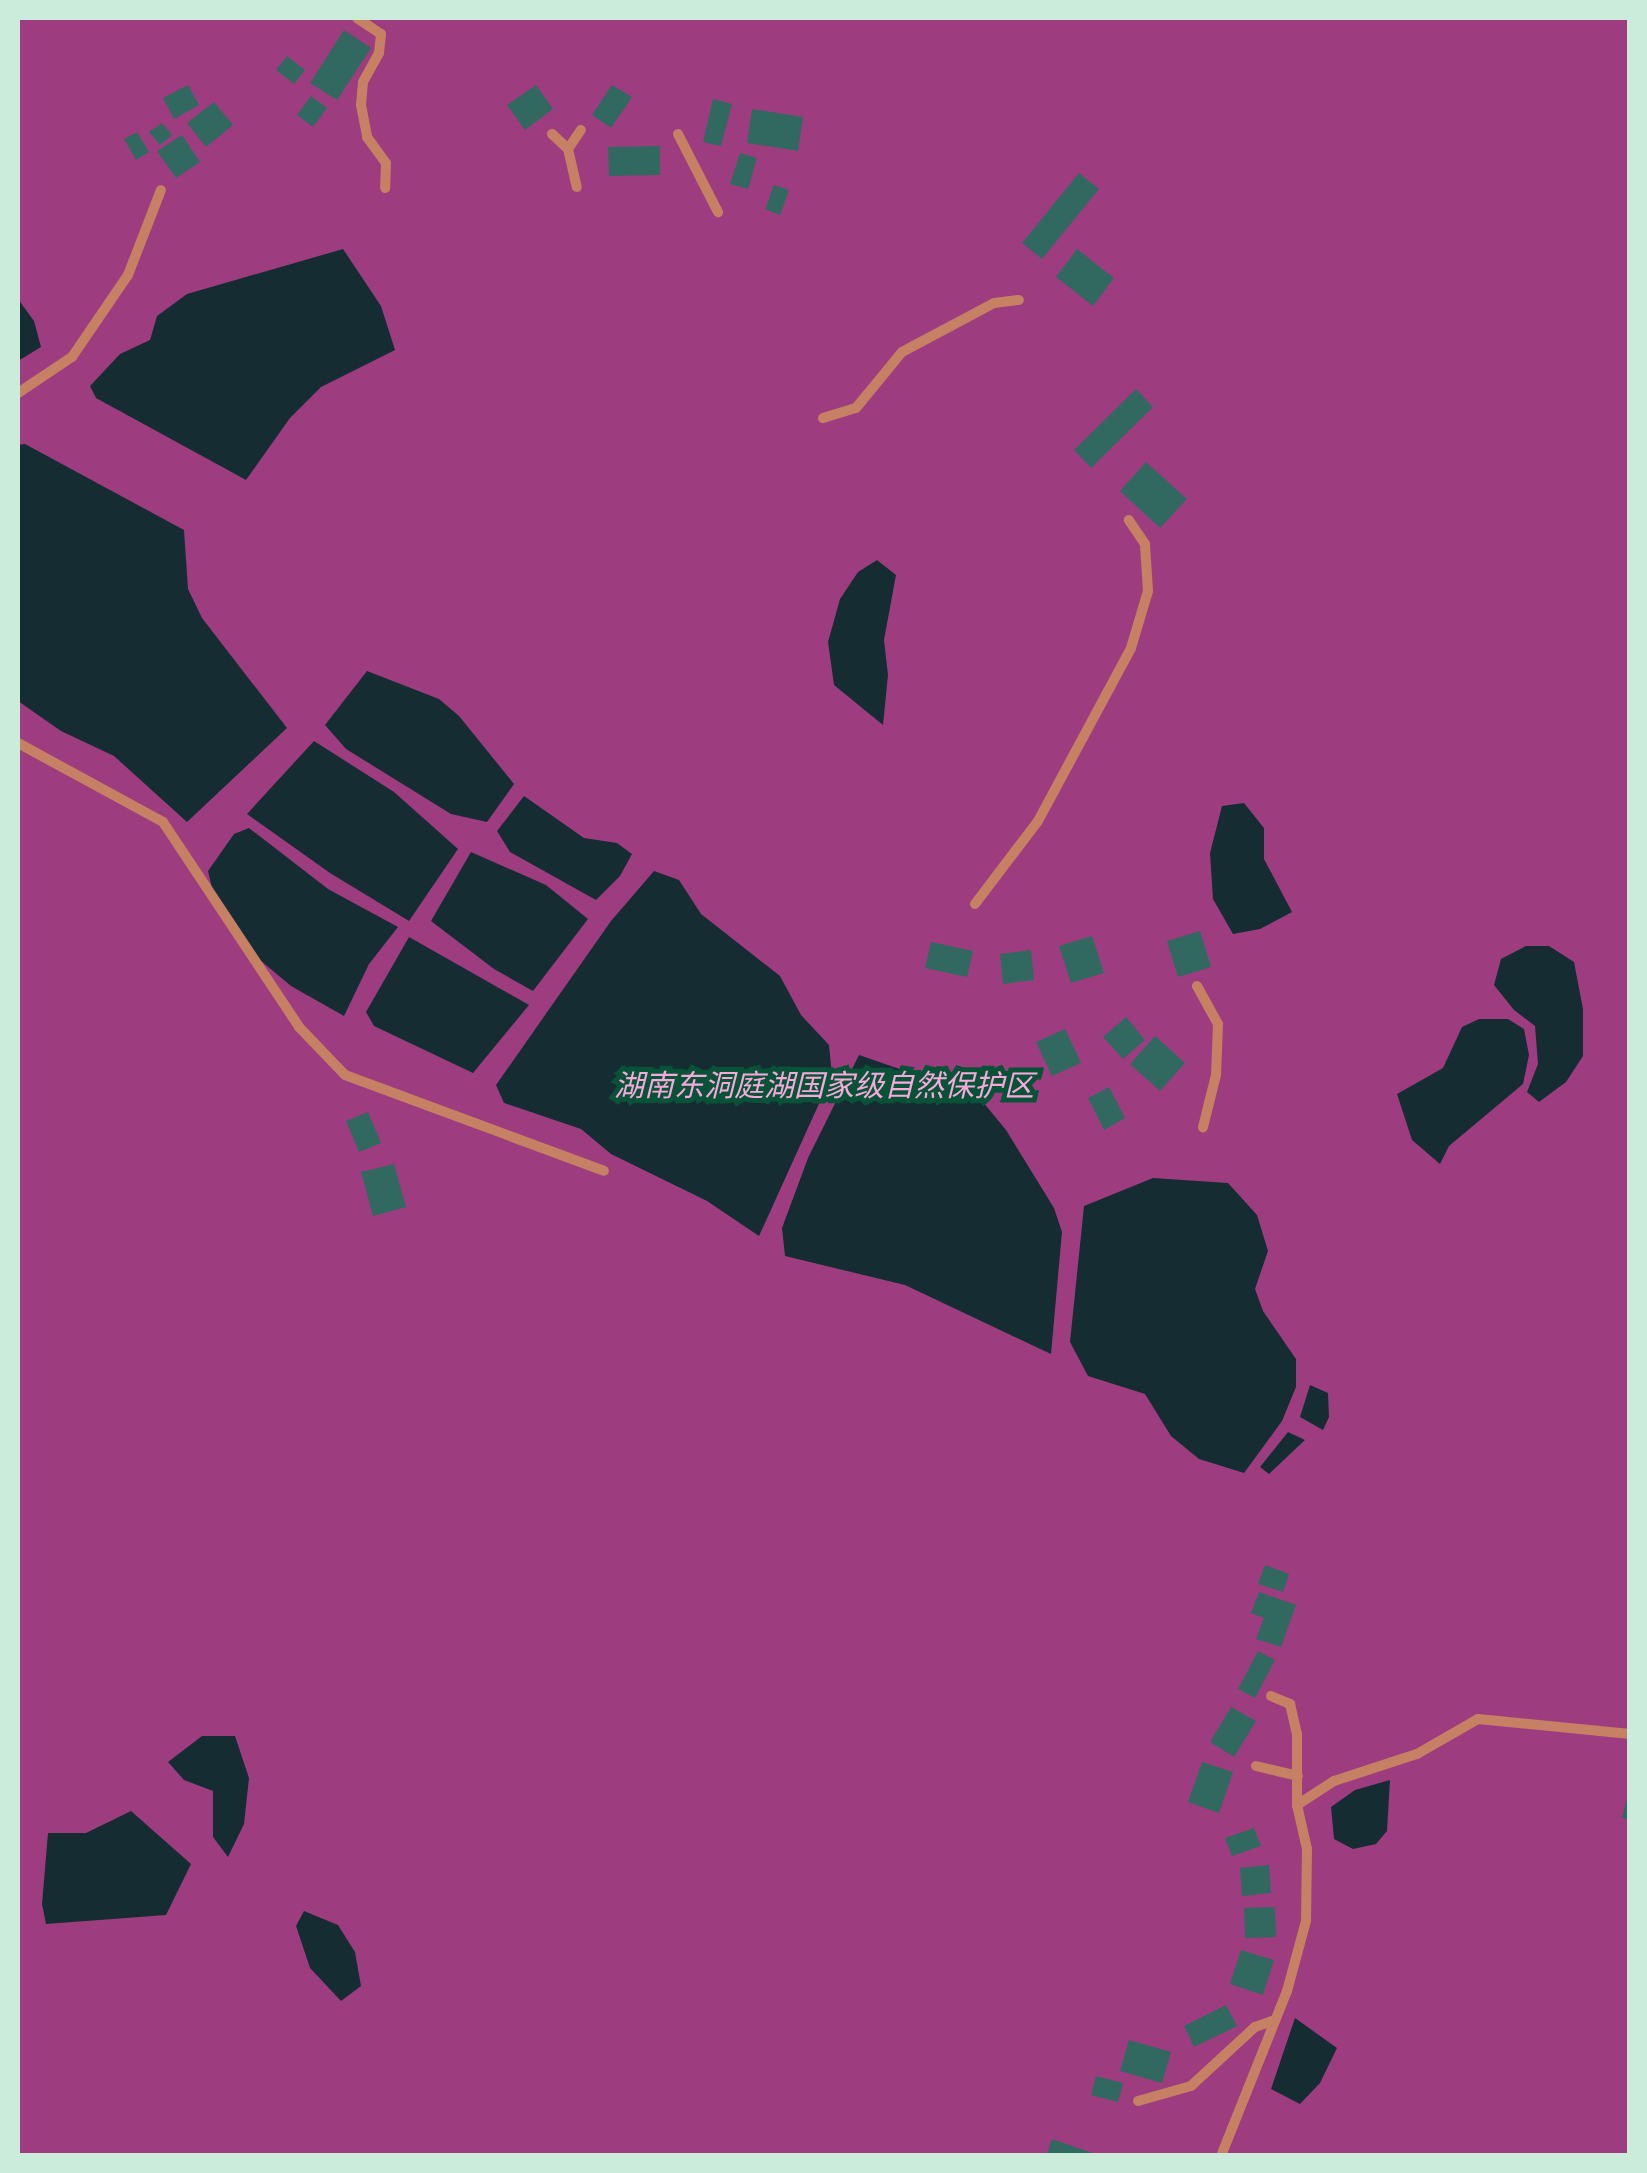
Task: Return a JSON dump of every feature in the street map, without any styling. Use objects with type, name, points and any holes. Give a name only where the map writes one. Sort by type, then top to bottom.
[{"type":"street","points":[[357,18],[381,34],[379,53],[363,82],[361,105],[367,136],[386,164],[385,188]]},
{"type":"street","points":[[568,149],[580,130]]},
{"type":"street","points":[[552,134],[568,149],[578,188]]},
{"type":"street","points":[[678,134],[718,212]]},
{"type":"street","points":[[18,393],[72,357],[128,275],[161,190]]},
{"type":"street","points":[[824,418],[856,408],[902,352],[994,303],[1018,300]]},
{"type":"street","points":[[975,904],[1038,821],[1131,648],[1148,591],[1145,544],[1128,520]]},
{"type":"street","points":[[18,743],[163,822],[298,1027],[345,1075],[604,1171]]},
{"type":"street","points":[[1197,986],[1218,1024],[1216,1076],[1203,1127]]},
{"type":"street","points":[[1220,2156],[1275,2020],[1306,1921],[1307,1849],[1297,1805],[1298,1776],[1290,1704],[1272,1696]]},
{"type":"street","points":[[1297,1805],[1334,1780],[1417,1754],[1478,1719],[1630,1734]]},
{"type":"street","points":[[1256,1766],[1298,1776]]},
{"type":"street","points":[[1138,2101],[1191,2086],[1255,2027],[1275,2020]]},
{"type":"green space","name":"湖南东洞庭湖国家级自然保护区","points":[[18,18],[1629,18],[1629,2155],[18,2155]]},
{"type":"water","points":[[343,249],[381,306],[395,350],[321,387],[290,418],[246,480],[96,398],[90,386],[120,354],[150,340],[157,316],[187,294]]},
{"type":"water","points":[[18,299],[34,321],[41,347],[18,361]]},
{"type":"water","points":[[25,444],[184,530],[188,589],[202,618],[287,728],[187,822],[114,756],[61,731],[18,701],[18,445]]},
{"type":"water","points":[[877,560],[896,575],[884,640],[888,675],[883,725],[834,685],[828,642],[840,599],[858,572]]},
{"type":"water","points":[[367,671],[439,699],[459,716],[514,784],[487,822],[451,814],[346,749],[325,725]]},
{"type":"water","points":[[314,741],[394,792],[458,849],[409,921],[330,873],[247,814]]},
{"type":"water","points":[[524,796],[584,838],[617,843],[632,854],[620,876],[596,900],[510,852],[497,831]]},
{"type":"water","points":[[1244,803],[1264,828],[1264,859],[1292,912],[1260,929],[1233,934],[1213,899],[1210,853],[1222,806]]},
{"type":"water","points":[[249,828],[328,889],[398,927],[369,964],[344,1016],[291,986],[260,960],[215,900],[208,871],[234,834]]},
{"type":"water","points":[[471,852],[546,885],[588,919],[533,991],[494,969],[431,921]]},
{"type":"water","points":[[654,871],[679,880],[701,914],[780,976],[801,1015],[829,1045],[832,1075],[759,1236],[707,1201],[611,1154],[581,1129],[504,1103],[496,1085],[611,921]]},
{"type":"water","points":[[409,937],[529,1005],[473,1073],[374,1026],[366,1012]]},
{"type":"water","points":[[1526,946],[1549,946],[1574,962],[1583,1009],[1583,1056],[1566,1082],[1539,1102],[1527,1092],[1538,1064],[1535,1026],[1514,1010],[1494,985],[1501,959]]},
{"type":"water","points":[[1479,1019],[1508,1019],[1524,1029],[1529,1055],[1523,1084],[1449,1146],[1440,1164],[1412,1140],[1397,1094],[1443,1068],[1462,1027]]},
{"type":"water","points":[[859,1055],[978,1096],[1006,1130],[1054,1208],[1062,1232],[1051,1354],[905,1285],[785,1256],[782,1228],[808,1158]]},
{"type":"water","points":[[1153,1178],[1228,1183],[1257,1215],[1268,1251],[1255,1289],[1263,1311],[1296,1359],[1296,1387],[1282,1421],[1244,1473],[1199,1459],[1171,1436],[1145,1394],[1088,1376],[1070,1342],[1084,1206]]},
{"type":"water","points":[[1310,1385],[1328,1393],[1329,1417],[1323,1430],[1300,1417]]},
{"type":"water","points":[[1288,1432],[1305,1440],[1269,1474],[1260,1467]]},
{"type":"water","points":[[202,1736],[235,1736],[249,1778],[244,1824],[228,1857],[213,1837],[213,1791],[184,1780],[168,1762]]},
{"type":"water","points":[[1390,1780],[1387,1831],[1376,1844],[1353,1849],[1334,1839],[1331,1807],[1355,1790]]},
{"type":"water","points":[[131,1811],[191,1864],[166,1915],[46,1924],[42,1904],[48,1833],[86,1833]]},
{"type":"water","points":[[304,1911],[338,1925],[355,1952],[361,1986],[341,2001],[310,1968],[296,1926]]},
{"type":"water","points":[[1295,2018],[1337,2048],[1320,2083],[1300,2104],[1271,2089]]},
{"type":"building","points":[[344,30],[371,48],[337,100],[310,83]]},
{"type":"building","points":[[287,56],[305,70],[294,84],[276,70]]},
{"type":"building","points":[[188,85],[199,105],[174,119],[163,98]]},
{"type":"building","points":[[536,85],[553,109],[525,130],[507,105]]},
{"type":"building","points":[[612,85],[632,97],[611,128],[592,115]]},
{"type":"building","points":[[311,96],[327,108],[313,127],[297,115]]},
{"type":"building","points":[[713,99],[732,104],[721,146],[703,142]]},
{"type":"building","points":[[214,102],[233,125],[206,147],[187,123]]},
{"type":"building","points":[[752,109],[803,117],[798,151],[747,143]]},
{"type":"building","points":[[162,123],[172,135],[160,145],[149,132]]},
{"type":"building","points":[[137,132],[149,152],[136,160],[124,139]]},
{"type":"building","points":[[182,135],[200,162],[176,178],[157,151]]},
{"type":"building","points":[[660,146],[660,175],[609,176],[608,147]]},
{"type":"building","points":[[740,153],[757,158],[748,189],[730,184]]},
{"type":"building","points":[[1079,173],[1099,189],[1042,259],[1022,243]]},
{"type":"building","points":[[774,185],[789,190],[780,215],[765,209]]},
{"type":"building","points":[[1077,249],[1114,278],[1093,306],[1056,277]]},
{"type":"building","points":[[1136,389],[1153,407],[1091,468],[1074,450]]},
{"type":"building","points":[[1146,462],[1187,499],[1160,528],[1120,491]]},
{"type":"building","points":[[1200,931],[1211,967],[1178,977],[1167,941]]},
{"type":"building","points":[[1092,936],[1104,973],[1071,983],[1059,946]]},
{"type":"building","points":[[931,942],[973,951],[967,977],[925,968]]},
{"type":"building","points":[[1031,950],[1034,980],[1003,984],[1000,954]]},
{"type":"building","points":[[1126,1017],[1145,1040],[1123,1059],[1103,1037]]},
{"type":"building","points":[[1065,1029],[1081,1063],[1052,1076],[1036,1042]]},
{"type":"building","points":[[1155,1036],[1185,1063],[1160,1091],[1130,1064]]},
{"type":"building","points":[[1109,1087],[1125,1118],[1104,1130],[1088,1098]]},
{"type":"building","points":[[368,1112],[381,1143],[359,1152],[346,1121]]},
{"type":"building","points":[[394,1164],[406,1207],[373,1216],[361,1172]]},
{"type":"building","points":[[1265,1565],[1289,1574],[1283,1592],[1258,1584]]},
{"type":"building","points":[[1259,1592],[1296,1605],[1281,1647],[1256,1639],[1264,1618],[1251,1613]]},
{"type":"building","points":[[1258,1651],[1275,1660],[1255,1698],[1238,1689]]},
{"type":"building","points":[[1231,1707],[1256,1721],[1234,1757],[1210,1742]]},
{"type":"building","points":[[1202,1762],[1233,1772],[1219,1813],[1188,1802]]},
{"type":"building","points":[[1630,1795],[1630,1820],[1622,1818]]},
{"type":"building","points":[[1254,1828],[1261,1846],[1232,1856],[1225,1838]]},
{"type":"building","points":[[1269,1865],[1271,1893],[1242,1896],[1240,1868]]},
{"type":"building","points":[[1275,1907],[1276,1937],[1245,1938],[1244,1908]]},
{"type":"building","points":[[1241,1950],[1274,1960],[1263,1995],[1230,1984]]},
{"type":"building","points":[[1226,2005],[1237,2026],[1194,2047],[1184,2026]]},
{"type":"building","points":[[1129,2040],[1171,2052],[1162,2083],[1120,2071]]},
{"type":"building","points":[[1096,2076],[1123,2083],[1118,2102],[1091,2095]]},
{"type":"building","points":[[1052,2139],[1098,2155],[1098,2156],[1046,2156]]}]
